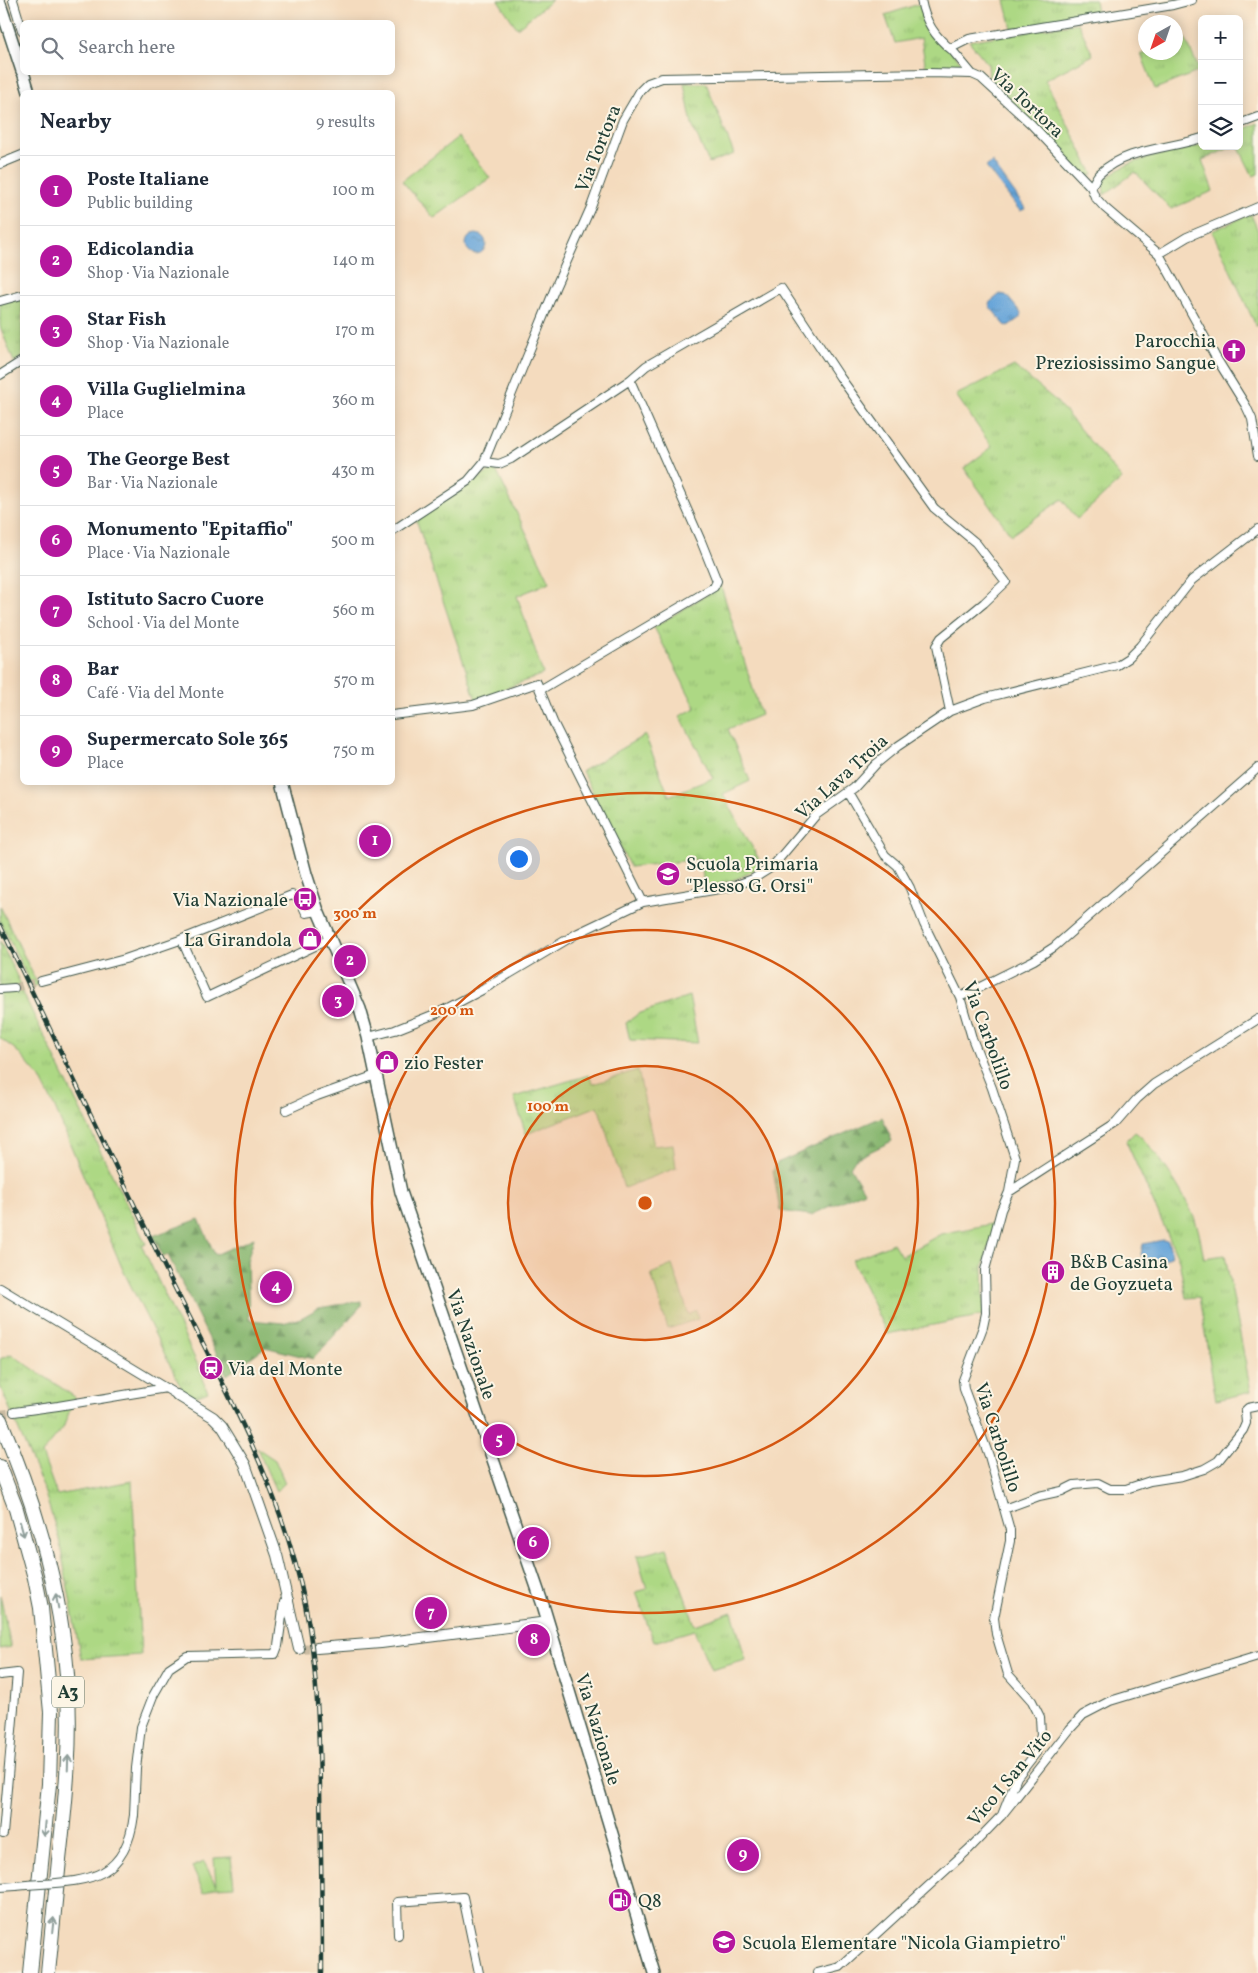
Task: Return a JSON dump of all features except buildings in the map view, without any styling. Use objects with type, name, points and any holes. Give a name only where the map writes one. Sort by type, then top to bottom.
[{"type":"highway","name":"A3","points":[[0,1420],[27,1486],[41,1533],[56,1597],[67,1675],[69,1724],[67,1784],[48,1973]]},
{"type":"highway","name":"A3","points":[[0,1467],[16,1509],[35,1578],[41,1608],[51,1712],[49,1784],[30,1973]]},
{"type":"main road","points":[[0,4],[20,63]]},
{"type":"main road","points":[[24,75],[28,90]]},
{"type":"main road","name":"Via Nazionale","points":[[283,785],[306,874],[318,911],[352,988],[368,1037],[401,1192],[548,1622],[654,1973]]},
{"type":"street","points":[[13,0],[20,23]]},
{"type":"street","points":[[921,0],[927,21],[933,32],[952,50],[972,74]]},
{"type":"street","points":[[952,50],[954,47],[970,39],[1173,5],[1192,0]]},
{"type":"street","name":"Via Tortora","points":[[395,529],[468,482],[484,462],[554,288],[591,207],[623,120],[640,91],[648,84],[662,78],[972,74],[981,78],[1031,124],[1091,187]]},
{"type":"street","points":[[1243,123],[1258,117]]},
{"type":"street","points":[[1198,139],[1154,148],[1116,162],[1099,174],[1091,187],[1095,197],[1105,208],[1159,254],[1211,348],[1246,406],[1252,419],[1258,456]]},
{"type":"street","points":[[0,164],[20,156]]},
{"type":"street","points":[[1159,254],[1187,237],[1258,207]]},
{"type":"street","points":[[484,462],[499,464],[511,459],[630,380],[646,366],[781,288],[840,377],[934,508],[976,543],[1006,582],[984,603],[941,638],[936,646],[950,711]]},
{"type":"street","points":[[0,301],[20,296]]},
{"type":"street","points":[[0,375],[20,362]]},
{"type":"street","points":[[540,690],[714,587],[717,582],[701,541],[630,380]]},
{"type":"street","name":"Via Lava Troia","points":[[368,1037],[395,1030],[440,1012],[484,989],[578,933],[643,902],[731,887],[753,879],[772,866],[816,815],[848,792],[876,764],[898,746],[950,711],[985,698],[1117,665],[1128,658],[1140,646],[1192,580],[1258,529]]},
{"type":"street","points":[[395,715],[473,705],[536,682],[553,722],[643,902]]},
{"type":"street","points":[[960,997],[1034,960],[1054,947],[1258,768]]},
{"type":"street","name":"Via Carbolillo","points":[[848,792],[885,855],[898,866],[960,997],[972,1038],[992,1088],[1015,1158],[1009,1192],[1000,1210],[985,1270],[986,1313],[983,1327],[963,1380],[964,1389],[989,1456],[1010,1530],[1010,1541],[994,1618],[996,1634],[1008,1674],[1032,1701],[1040,1717],[1041,1735],[1036,1753],[1017,1777],[1002,1815]]},
{"type":"street","points":[[41,981],[125,959],[180,940],[292,895],[299,898],[306,913],[318,911]]},
{"type":"street","points":[[184,945],[207,997],[330,939]]},
{"type":"street","points":[[0,989],[14,988]]},
{"type":"street","points":[[1009,1192],[1116,1123],[1154,1084],[1258,1019]]},
{"type":"street","points":[[286,1110],[317,1096],[376,1075]]},
{"type":"street","points":[[0,1288],[214,1417],[222,1426],[233,1442],[244,1464],[265,1517],[289,1600],[299,1649]]},
{"type":"street","points":[[14,1412],[166,1388]]},
{"type":"street","points":[[1004,1509],[1038,1496],[1062,1491],[1074,1485],[1098,1483],[1110,1489],[1126,1489],[1150,1481],[1182,1476],[1204,1468],[1218,1461],[1243,1430],[1246,1423],[1245,1410],[1258,1406]]},
{"type":"street","points":[[0,1887],[72,1882],[104,1872],[117,1862],[126,1849],[132,1833],[136,1768],[141,1727],[153,1696],[165,1675],[176,1662],[187,1656],[276,1654],[284,1602],[289,1600]]},
{"type":"street","points":[[317,1648],[381,1643],[548,1622]]},
{"type":"street","name":"Vico I San Vito","points":[[817,1973],[840,1967],[969,1849],[1002,1815],[1070,1728],[1083,1715],[1110,1701],[1258,1656]]},
{"type":"street","points":[[0,1675],[17,1673],[3,1834]]},
{"type":"street","points":[[398,1935],[397,1902],[463,1897],[479,1973]]},
{"type":"green space","points":[[498,0],[552,0],[517,28]]},
{"type":"green space","points":[[1005,0],[1095,0],[1097,14],[1012,29]]},
{"type":"green space","points":[[919,4],[925,22],[967,69],[926,69],[921,38],[895,43],[885,15]]},
{"type":"green space","points":[[1078,23],[1093,55],[1045,80],[1093,174],[1088,177],[1084,177],[995,85],[989,78],[988,64],[969,41]]},
{"type":"green space","points":[[1185,38],[1198,67],[1198,72],[1155,89],[1143,60],[1183,60],[1183,39]]},
{"type":"green space","points":[[684,83],[706,83],[734,154],[709,163],[692,125]]},
{"type":"green space","points":[[1258,123],[1258,174],[1253,176],[1240,150],[1243,150],[1243,129]]},
{"type":"green space","points":[[458,137],[490,178],[434,218],[402,181]]},
{"type":"green space","points":[[1198,146],[1198,150],[1225,150],[1202,160],[1213,191],[1171,209],[1135,172],[1104,195],[1103,182],[1113,173],[1136,162]]},
{"type":"green space","points":[[1251,214],[1258,231],[1258,326],[1256,326],[1212,231]]},
{"type":"green space","points":[[20,298],[20,358],[14,362],[0,326],[0,303]]},
{"type":"green space","points":[[1014,366],[1056,401],[1122,479],[1077,519],[1062,499],[1011,535],[964,468],[992,447],[956,395]]},
{"type":"green space","points":[[495,468],[550,582],[517,596],[543,674],[476,700],[416,519]]},
{"type":"green space","points":[[721,586],[761,715],[728,729],[750,781],[723,794],[762,865],[734,879],[704,887],[701,859],[630,867],[582,771],[645,735],[669,796],[713,778],[680,716],[696,708],[654,627]]},
{"type":"green space","points":[[0,906],[38,985],[32,987],[0,921]]},
{"type":"green space","points":[[0,941],[21,985],[3,988],[0,986]]},
{"type":"green space","points":[[21,989],[146,1244],[142,1246],[203,1376],[202,1379],[208,1392],[190,1399],[185,1395],[123,1270],[55,1108],[40,1078],[16,1050],[0,1038],[0,991]]},
{"type":"green space","points":[[689,996],[698,1043],[630,1040],[626,1023],[638,1014]]},
{"type":"green space","points":[[638,1070],[654,1146],[673,1144],[676,1168],[624,1188],[598,1106],[526,1134],[514,1097],[589,1075],[593,1084]]},
{"type":"green space","points":[[882,1117],[892,1141],[855,1159],[850,1167],[864,1191],[811,1215],[780,1211],[773,1171],[777,1163]]},
{"type":"green space","points":[[1135,1132],[1152,1148],[1185,1199],[1197,1225],[1204,1258],[1225,1255],[1251,1392],[1216,1400],[1199,1297],[1186,1298],[1179,1260],[1126,1141]]},
{"type":"green space","points":[[199,1219],[215,1255],[254,1238],[247,1261],[249,1320],[283,1323],[301,1318],[319,1308],[361,1301],[361,1306],[313,1359],[265,1347],[227,1375],[168,1255],[163,1256],[153,1236]]},
{"type":"green space","points":[[996,1223],[983,1266],[984,1315],[887,1334],[852,1260],[893,1243],[901,1256],[941,1234]]},
{"type":"green space","points":[[672,1265],[689,1315],[696,1310],[698,1319],[668,1329],[651,1274]]},
{"type":"green space","points":[[11,1354],[75,1397],[63,1428],[42,1454],[57,1495],[132,1481],[141,1655],[81,1659],[59,1539],[43,1487],[0,1386],[0,1359]]},
{"type":"green space","points":[[257,1448],[275,1460],[285,1483],[276,1491]]},
{"type":"green space","points":[[667,1548],[695,1625],[732,1612],[746,1660],[711,1670],[694,1630],[654,1642],[636,1592],[647,1589],[637,1556]]},
{"type":"green space","points":[[0,1595],[11,1647],[0,1649]]},
{"type":"green space","points":[[231,1857],[234,1886],[216,1887],[204,1893],[192,1867],[204,1862],[216,1885],[214,1858]]},
{"type":"water","points":[[992,162],[1025,209],[1020,211],[986,167]]},
{"type":"water","points":[[476,234],[483,237],[486,244],[483,251],[476,254],[469,251],[466,244],[469,237]]},
{"type":"water","points":[[1000,294],[1006,295],[1021,313],[1021,317],[1008,326],[990,307],[989,303]]},
{"type":"water","points":[[1163,1240],[1168,1241],[1172,1255],[1159,1262],[1151,1263],[1144,1261],[1141,1254],[1143,1244]]},
{"type":"tunnel","points":[[14,988],[41,981]]},
{"type":"tunnel","points":[[0,1414],[14,1412]]},
{"type":"tunnel","points":[[299,1649],[317,1648]]},
{"type":"railway","points":[[0,925],[127,1190],[230,1397],[266,1478],[282,1519],[295,1561],[309,1627],[317,1696],[320,1765],[322,1973]]},
{"type":"place","name":"Parocchia Preziosissimo Sangue","points":[[1234,351]]},
{"type":"place","name":"Poste Italiane","points":[[375,841]]},
{"type":"place","name":"Scuola Primaria \"Plesso G. Orsi\"","points":[[668,874]]},
{"type":"place","name":"Via Nazionale","points":[[305,899]]},
{"type":"place","name":"La Girandola","points":[[310,939]]},
{"type":"place","name":"Edicolandia","points":[[350,961]]},
{"type":"place","name":"Star Fish","points":[[338,1001]]},
{"type":"place","name":"zio Fester","points":[[387,1062]]},
{"type":"place","name":"B&B Casina de Goyzueta","points":[[1053,1272]]},
{"type":"place","name":"Villa Guglielmina","points":[[276,1287]]},
{"type":"place","name":"Via del Monte","points":[[211,1368]]},
{"type":"place","name":"The George Best","points":[[499,1440]]},
{"type":"place","name":"Monumento \"Epitaffio\"","points":[[533,1543]]},
{"type":"place","name":"Istituto Sacro Cuore","points":[[431,1613]]},
{"type":"place","name":"Bar","points":[[534,1640]]},
{"type":"place","name":"Supermercato Sole 365","points":[[743,1855]]},
{"type":"place","name":"Q8","points":[[620,1900]]},
{"type":"place","name":"Scuola Elementare \"Nicola Giampietro\"","points":[[724,1942]]}]
